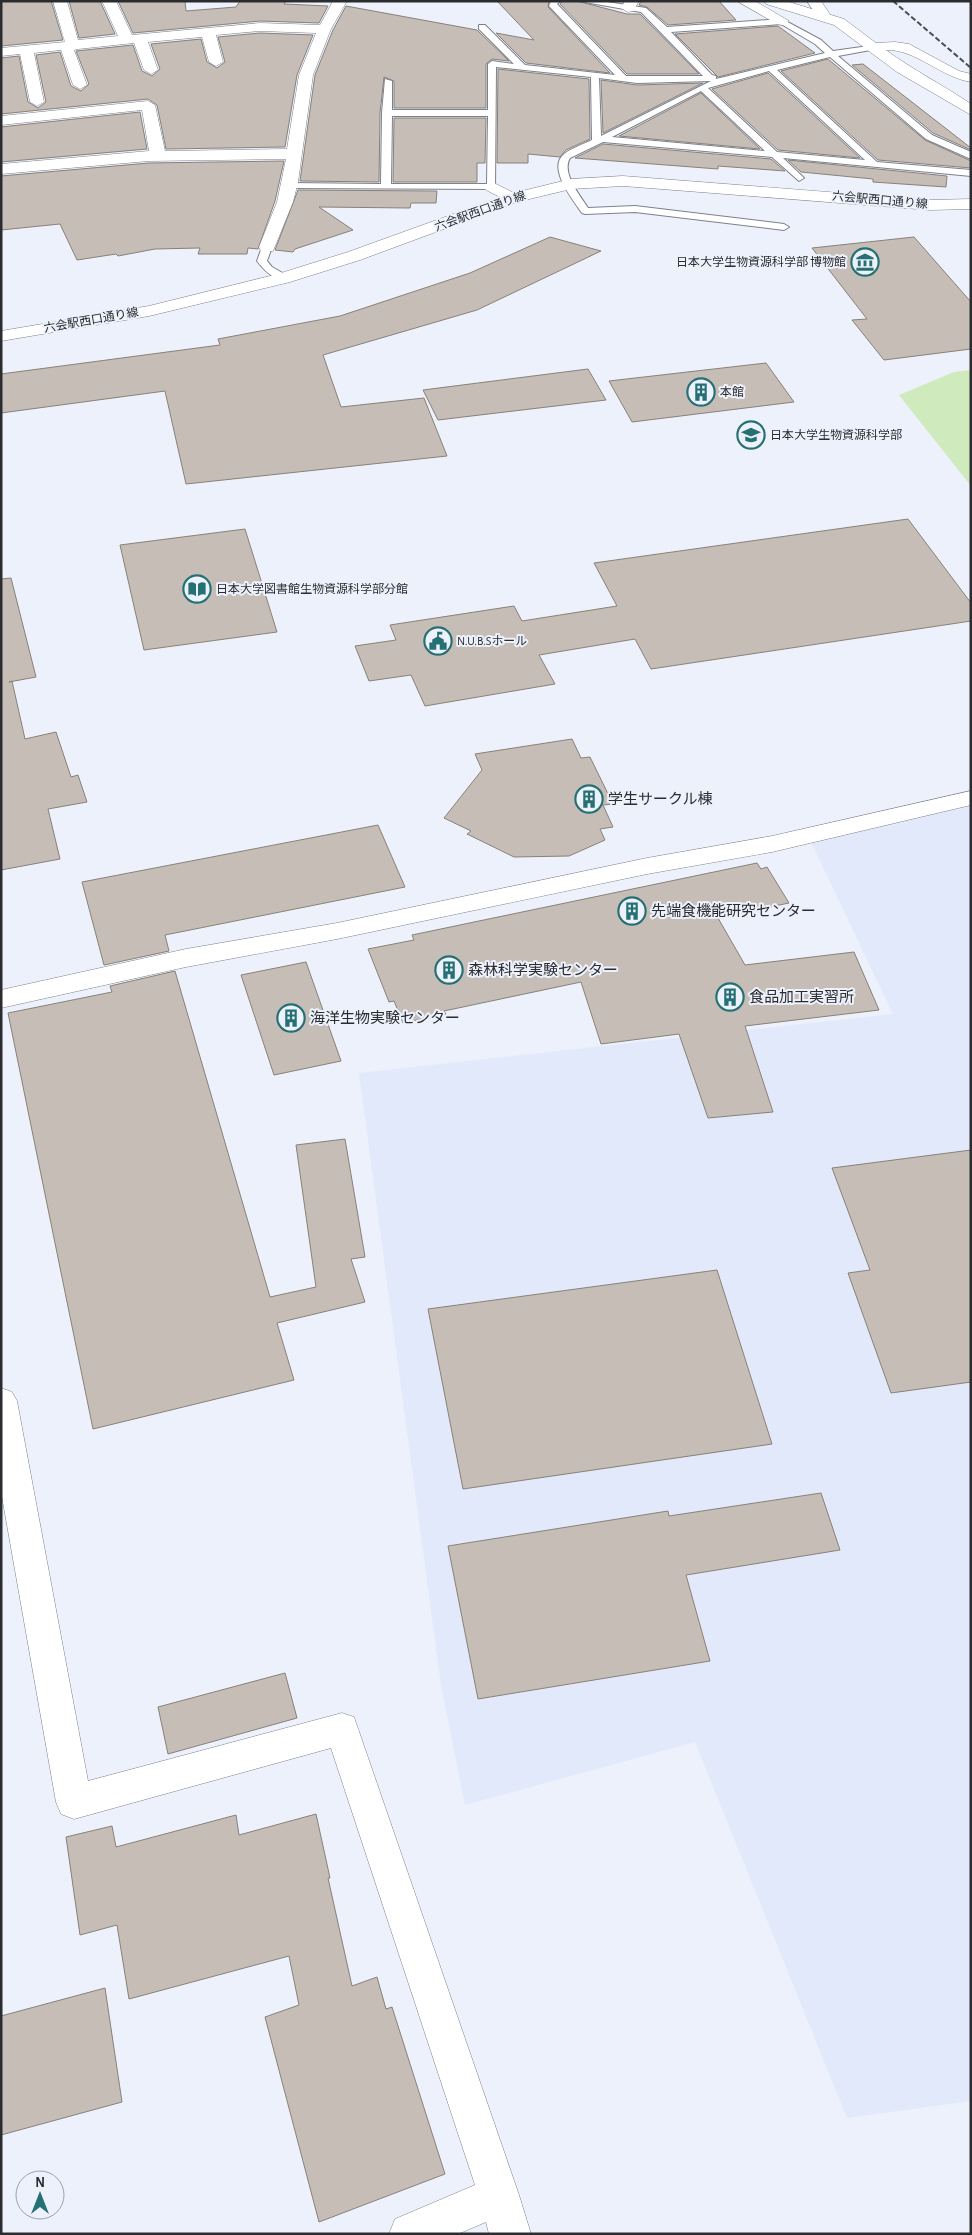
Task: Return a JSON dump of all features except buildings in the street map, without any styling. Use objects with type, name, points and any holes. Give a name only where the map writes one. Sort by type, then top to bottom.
[{"type":"street","points":[[60,1],[80,86]]},
{"type":"street","points":[[109,1],[151,70]]},
{"type":"street","points":[[267,246],[289,186],[306,75],[324,29],[340,1]]},
{"type":"street","points":[[744,1],[782,21]]},
{"type":"street","points":[[771,1],[839,22],[902,69],[934,86],[971,112]]},
{"type":"street","points":[[814,1],[824,16]]},
{"type":"street","points":[[1,52],[260,27],[324,29]]},
{"type":"street","points":[[208,33],[216,62]]},
{"type":"street","points":[[873,47],[889,45],[906,48],[957,76],[971,78]]},
{"type":"street","points":[[26,50],[37,102]]},
{"type":"street","points":[[1,121],[148,105],[158,156]]},
{"type":"street","points":[[1,169],[158,156],[293,154]]},
{"type":"street","name":"六会駅西口通り線","points":[[1,336],[149,311],[284,278],[354,256],[512,198],[571,184],[623,182],[930,205],[971,204]]},
{"type":"street","points":[[492,188],[512,198]]},
{"type":"street","points":[[1,999],[186,958],[337,931],[647,866],[772,844],[971,798]]},
{"type":"street","points":[[1,1401],[74,1802],[342,1729],[499,2195],[510,2234]]},
{"type":"street","points":[[410,2234],[499,2195]]},
{"type":"lane","points":[[556,1],[552,4],[624,79]]},
{"type":"lane","points":[[583,1],[630,5],[643,10],[665,30],[710,78]]},
{"type":"lane","points":[[665,30],[782,21],[818,42],[870,89],[929,137],[971,156]]},
{"type":"lane","points":[[482,27],[522,67]]},
{"type":"lane","points":[[784,227],[635,209],[585,211],[571,184],[561,172],[563,159],[702,87],[726,78],[832,54],[873,47]]},
{"type":"lane","points":[[289,186],[492,188],[492,64],[624,79],[726,78]]},
{"type":"lane","points":[[770,68],[874,164]]},
{"type":"lane","points":[[595,76],[599,140]]},
{"type":"lane","points":[[386,187],[388,80]]},
{"type":"lane","points":[[702,87],[799,178]]},
{"type":"lane","points":[[386,113],[492,113]]},
{"type":"lane","points":[[599,140],[775,154],[971,173]]},
{"type":"lane","points":[[267,246],[262,261],[268,269],[284,278]]},
{"type":"shaded area","points":[[971,803],[971,2101],[847,2118],[695,1742],[465,1805],[441,1685],[359,1073],[893,1014],[810,840]]},
{"type":"green space","points":[[971,370],[971,486],[899,395],[954,372]]},
{"type":"railway","points":[[893,1],[971,68]]},
{"type":"place","name":"日本大学生物資源科学部 博物館","points":[[865,262]]},
{"type":"place","name":"本館","points":[[701,392]]},
{"type":"place","name":"日本大学生物資源科学部","points":[[751,435]]},
{"type":"place","name":"日本大学図書館生物資源科学部分館","points":[[197,589]]},
{"type":"place","name":"N.U.B.Sホール","points":[[438,641]]},
{"type":"place","name":"学生サークル棟","points":[[589,799]]},
{"type":"place","name":"先端食機能研究センター","points":[[632,911]]},
{"type":"place","name":"森林科学実験センター","points":[[449,970]]},
{"type":"place","name":"食品加工実習所","points":[[730,997]]},
{"type":"place","name":"海洋生物実験センター","points":[[291,1018]]}]
